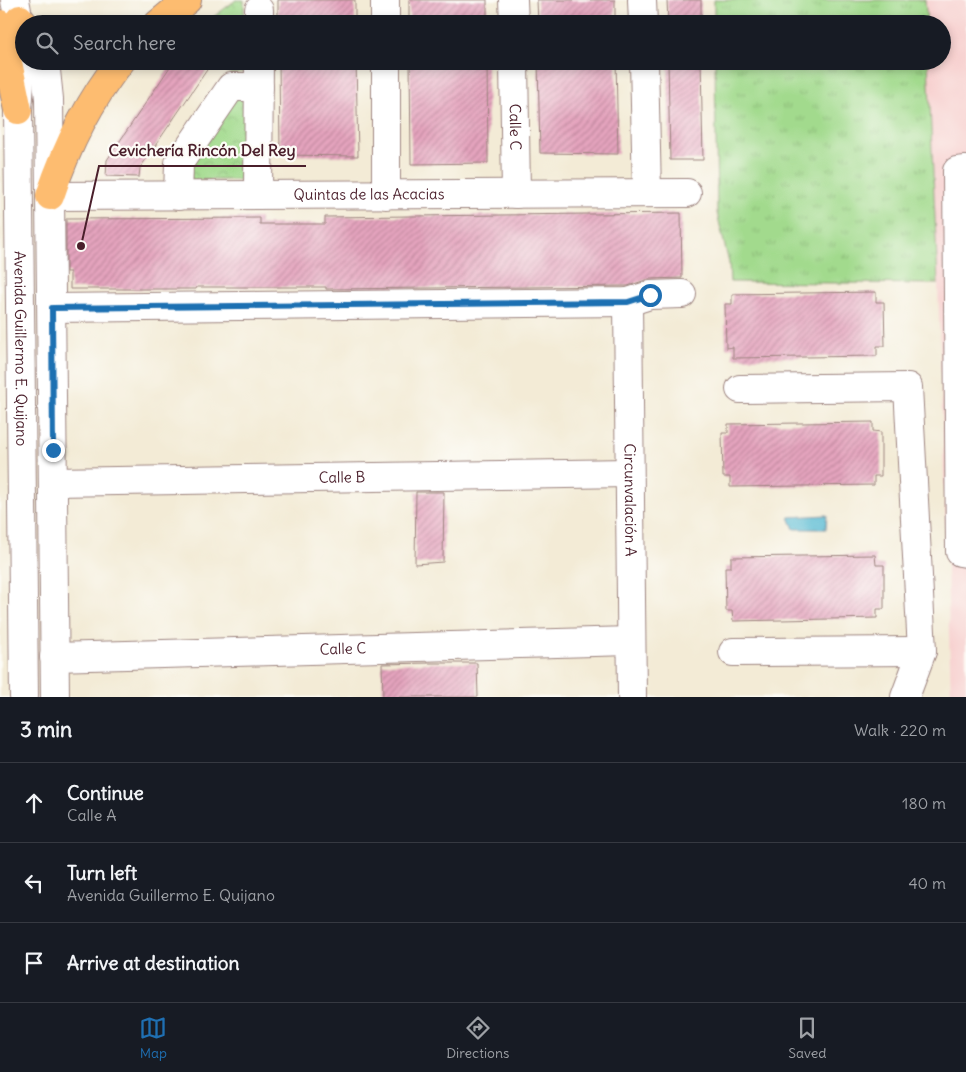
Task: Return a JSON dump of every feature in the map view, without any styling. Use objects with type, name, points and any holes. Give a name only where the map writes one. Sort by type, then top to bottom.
[{"type":"main road","points":[[169,15],[187,0]]},
{"type":"main road","points":[[9,110],[15,62]]},
{"type":"main road","points":[[50,196],[58,171],[87,111],[115,70]]},
{"type":"street","points":[[385,0],[385,15]]},
{"type":"street","points":[[513,0],[514,15]]},
{"type":"street","points":[[642,0],[643,15]]},
{"type":"street","name":"Avenida Guillermo E. Quijano","points":[[46,70],[49,99],[55,697]]},
{"type":"street","points":[[386,70],[386,194]]},
{"type":"street","name":"Calle C","points":[[514,70],[516,194]]},
{"type":"street","points":[[644,70],[647,193]]},
{"type":"street","points":[[178,196],[179,163],[231,87],[259,74],[258,195]]},
{"type":"street","points":[[9,110],[37,122],[49,157]]},
{"type":"street","name":"Avenida Guillermo E. Quijano","points":[[9,110],[10,313],[22,450],[11,483],[12,656],[24,697]]},
{"type":"street","points":[[966,170],[957,171],[960,552],[966,553]]},
{"type":"street","name":"Quintas de las Acacias","points":[[50,196],[687,193]]},
{"type":"street","points":[[52,308],[628,302],[650,295],[682,294]]},
{"type":"street","name":"Circunvalación A","points":[[628,302],[632,697]]},
{"type":"street","points":[[740,389],[908,387],[922,651],[905,697]]},
{"type":"street","points":[[22,450],[53,450]]},
{"type":"street","name":"Calle B","points":[[53,482],[629,473]]},
{"type":"street","name":"Calle C","points":[[54,657],[631,641]]},
{"type":"street","points":[[733,652],[922,651]]},
{"type":"shaded area","points":[[925,0],[966,0],[966,697],[951,697],[938,284],[928,70],[951,70],[951,15],[926,15]]},
{"type":"green space","points":[[236,0],[244,0],[244,15],[216,15]]},
{"type":"green space","points":[[714,0],[925,0],[926,15],[714,15]]},
{"type":"green space","points":[[225,70],[245,70],[245,72],[231,74]]},
{"type":"green space","points":[[715,70],[928,70],[938,284],[730,282],[729,263],[717,213]]},
{"type":"green space","points":[[236,96],[245,96],[246,170],[240,180],[191,180],[189,160]]},
{"type":"water","points":[[827,515],[826,529],[794,529],[789,517]]},
{"type":"building","points":[[278,0],[355,0],[355,15],[278,15]]},
{"type":"building","points":[[409,0],[487,0],[487,15],[409,15]]},
{"type":"building","points":[[537,0],[615,0],[615,15],[538,15]]},
{"type":"building","points":[[667,0],[701,0],[701,15],[668,15]]},
{"type":"building","points":[[168,70],[207,70],[140,168],[139,177],[106,176],[107,160]]},
{"type":"building","points":[[279,70],[356,70],[358,156],[280,155]]},
{"type":"building","points":[[410,70],[487,70],[488,163],[411,164]]},
{"type":"building","points":[[538,70],[616,70],[618,154],[540,153]]},
{"type":"building","points":[[668,70],[701,70],[703,160],[670,160]]},
{"type":"building","points":[[681,213],[682,278],[649,279],[628,286],[70,289],[70,272],[66,272],[66,219],[260,218],[260,224],[325,224],[325,217]]},
{"type":"building","points":[[876,292],[876,302],[884,302],[885,346],[877,346],[877,356],[733,358],[733,347],[726,348],[725,304],[732,304],[732,294]]},
{"type":"building","points":[[873,422],[873,431],[881,432],[881,476],[874,476],[874,485],[730,487],[730,477],[723,477],[722,433],[728,433],[728,424]]},
{"type":"building","points":[[416,492],[444,492],[443,562],[415,564]]},
{"type":"building","points":[[875,555],[876,565],[884,565],[884,609],[877,609],[877,618],[733,621],[732,611],[726,611],[725,567],[731,567],[731,557]]},
{"type":"building","points":[[477,663],[478,697],[383,697],[382,664]]},
{"type":"place","name":"Cevichería Rincón Del Rey","points":[[81,246]]},
{"type":"route","points":[[53,450],[52,308],[628,302],[650,295]]}]
